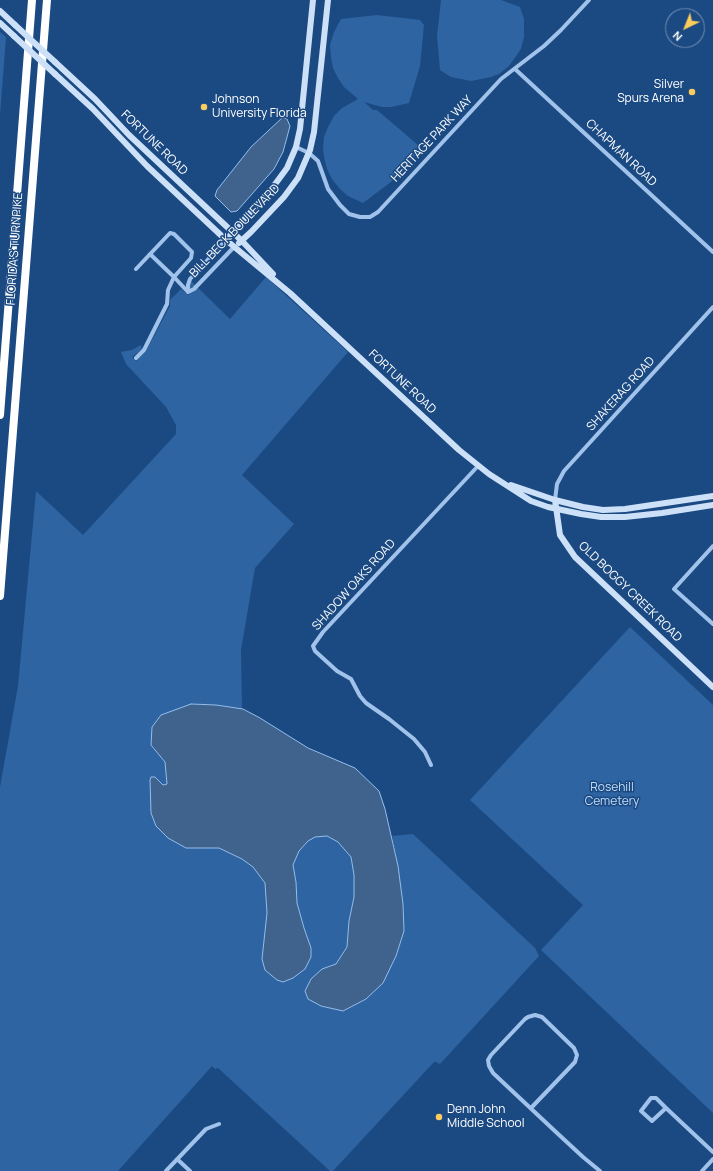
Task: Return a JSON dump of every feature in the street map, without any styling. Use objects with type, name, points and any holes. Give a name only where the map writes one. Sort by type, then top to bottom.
[{"type":"highway","name":"FLORIDA'S TURNPIKE","points":[[0,415],[32,0]]},
{"type":"highway","name":"FLORIDA'S TURNPIKE","points":[[0,596],[47,0]]},
{"type":"main road","name":"BILL BECK BOULEVARD","points":[[226,240],[273,187],[287,168],[296,147],[300,129],[313,0]]},
{"type":"main road","name":"BILL BECK BOULEVARD","points":[[234,247],[242,241],[289,191],[298,178],[309,153],[314,132],[328,0]]},
{"type":"main road","name":"FORTUNE ROAD","points":[[0,11],[95,99],[133,140],[242,241],[290,293]]},
{"type":"main road","name":"FORTUNE ROAD","points":[[0,23],[93,109],[126,145],[226,240],[290,293],[478,466],[531,501],[556,509],[601,517],[625,517],[713,505]]},
{"type":"main road","name":"FORTUNE ROAD","points":[[502,482],[555,500],[603,510],[625,509],[713,496]]},
{"type":"main road","name":"OLD BOGGY CREEK ROAD","points":[[555,500],[560,535],[575,557],[713,687]]},
{"type":"street","name":"HERITAGE PARK WAY","points":[[296,147],[309,153],[318,161],[328,189],[349,214],[360,217],[370,217],[378,212],[501,79],[544,46],[562,30],[589,0]]},
{"type":"street","name":"CHAPMAN ROAD","points":[[515,69],[713,252]]},
{"type":"street","points":[[177,194],[184,187]]},
{"type":"street","points":[[136,269],[170,233],[174,234],[192,252],[191,258],[174,277],[168,290],[167,304],[144,350],[136,358]]},
{"type":"street","name":"BILL BECK BOULEVARD","points":[[226,240],[190,279],[188,292],[194,289],[234,247]]},
{"type":"street","points":[[150,254],[188,292]]},
{"type":"street","name":"SHAKERAG ROAD","points":[[555,500],[557,484],[564,471],[713,307]]},
{"type":"street","name":"SHADOW OAKS ROAD","points":[[431,765],[425,752],[414,739],[366,702],[360,696],[351,680],[337,672],[316,651],[314,646],[323,632],[478,466]]},
{"type":"street","points":[[713,546],[674,589],[713,624]]},
{"type":"street","points":[[531,1108],[575,1062],[577,1055],[574,1048],[558,1032],[542,1017],[535,1015],[528,1016],[491,1055],[488,1060],[489,1066],[493,1073],[583,1157],[600,1171]]},
{"type":"street","points":[[666,1108],[653,1121],[650,1121],[641,1111],[651,1098],[654,1097],[666,1108],[713,1152]]},
{"type":"street","points":[[166,1171],[206,1129],[219,1124]]},
{"type":"street","points":[[178,1159],[190,1171]]},
{"type":"street","points":[[702,1171],[713,1159]]},
{"type":"green space","points":[[441,0],[501,0],[520,7],[524,19],[524,37],[521,49],[509,66],[499,74],[471,81],[451,77],[440,70],[437,36]]},
{"type":"green space","points":[[377,15],[420,20],[424,25],[420,66],[409,103],[391,107],[382,107],[364,102],[373,110],[377,110],[418,145],[419,151],[391,182],[363,203],[348,196],[340,189],[332,179],[327,169],[324,157],[324,137],[334,116],[342,108],[358,99],[344,87],[338,78],[333,68],[330,45],[334,32],[341,19]]},
{"type":"green space","points":[[0,32],[6,37],[0,115]]},
{"type":"green space","points":[[266,277],[348,352],[242,475],[294,524],[255,568],[241,650],[242,709],[216,705],[191,704],[151,745],[165,762],[167,784],[163,785],[157,780],[186,848],[219,848],[229,852],[253,867],[265,883],[267,913],[262,959],[311,948],[297,903],[296,882],[293,865],[299,851],[315,836],[327,836],[338,842],[351,857],[354,875],[354,897],[349,921],[347,947],[336,964],[322,969],[396,956],[404,930],[403,904],[392,836],[413,834],[535,948],[539,956],[440,1064],[434,1062],[333,1171],[330,1171],[218,1068],[215,1069],[212,1066],[118,1171],[0,1171],[0,787],[18,686],[36,491],[83,535],[176,434],[176,425],[166,407],[126,364],[121,352],[132,350],[141,345],[142,349],[132,357],[136,361],[146,351],[170,306],[170,300],[181,289],[188,295],[192,291],[185,285],[190,280],[230,319]]},
{"type":"green space","name":"Rosehill Cemetery","points":[[630,627],[713,705],[713,1113],[541,950],[583,905],[470,800]]},
{"type":"shaded area","points":[[283,117],[287,119],[290,126],[283,152],[274,169],[237,211],[231,212],[215,196],[217,190],[251,147]]},
{"type":"shaded area","points":[[191,704],[216,705],[243,709],[308,748],[355,768],[379,791],[385,809],[398,866],[403,904],[404,931],[396,956],[383,983],[366,999],[343,1011],[321,1006],[308,999],[305,991],[311,979],[322,969],[336,964],[347,947],[349,921],[354,897],[354,875],[351,857],[338,842],[327,836],[315,837],[308,841],[299,851],[293,865],[296,882],[297,903],[311,948],[311,957],[305,969],[293,978],[283,982],[277,980],[265,970],[262,959],[267,913],[265,883],[253,867],[242,859],[219,848],[186,848],[168,838],[156,826],[151,813],[151,777],[155,777],[163,785],[167,784],[165,762],[151,745],[152,727],[161,715]]},
{"type":"place","name":"Silver Spurs Arena","points":[[692,92]]},
{"type":"place","name":"Johnson University Florida","points":[[204,107]]},
{"type":"place","name":"Denn John Middle School","points":[[439,1117]]}]
